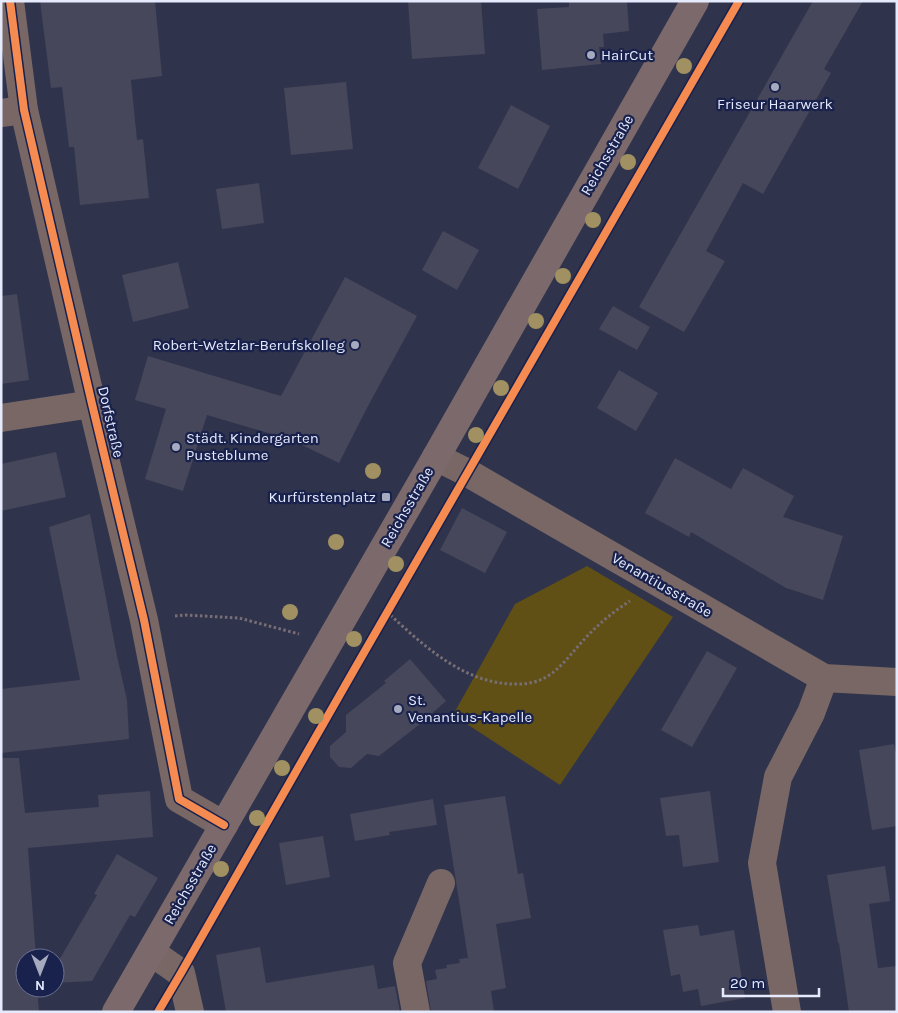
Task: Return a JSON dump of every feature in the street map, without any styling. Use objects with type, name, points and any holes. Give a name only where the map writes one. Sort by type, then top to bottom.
[{"type":"main road","name":"Reichsstraße","points":[[116,1012],[436,457],[695,1]]},
{"type":"street","name":"Dorfstraße","points":[[10,1],[12,111],[92,404],[144,620],[178,799],[224,825]]},
{"type":"street","points":[[1,418],[92,404]]},
{"type":"street","name":"Venantiusstraße","points":[[436,457],[468,473],[824,678],[897,682]]},
{"type":"street","points":[[787,1012],[762,863],[778,777],[811,713],[824,678]]},
{"type":"street","points":[[416,1012],[407,963],[441,883]]},
{"type":"street","points":[[150,952],[181,973],[190,1012]]},
{"type":"path","points":[[387,612],[421,643],[471,675],[506,684],[522,684],[539,681],[552,674],[614,612],[661,584]]},
{"type":"path","points":[[144,620],[185,615],[239,618],[299,634],[324,650]]},
{"type":"shaded area","points":[[587,566],[673,617],[560,785],[453,715],[515,604]]},
{"type":"building","points":[[40,1],[155,1],[162,76],[131,80],[137,140],[143,139],[149,198],[80,205],[74,147],[69,147],[62,87],[51,88]]},
{"type":"building","points":[[408,1],[481,1],[485,54],[412,59]]},
{"type":"building","points":[[569,1],[627,1],[629,31],[603,34],[604,47],[599,47],[601,64],[542,70],[537,9],[569,7]]},
{"type":"building","points":[[813,1],[863,1],[824,69],[831,73],[763,194],[743,183],[706,251],[725,261],[684,332],[639,307]]},
{"type":"building","points":[[346,82],[353,149],[291,155],[284,88]]},
{"type":"building","points":[[511,105],[550,126],[518,189],[478,168]]},
{"type":"building","points":[[259,183],[264,223],[222,229],[216,189]]},
{"type":"building","points":[[443,231],[479,250],[457,290],[422,270]]},
{"type":"building","points":[[178,262],[189,308],[133,322],[122,275]]},
{"type":"building","name":"Robert-Wetzlar-Berufskolleg","points":[[345,277],[417,316],[339,463],[292,440],[207,415],[183,491],[145,479],[166,409],[135,400],[148,356],[281,396]]},
{"type":"building","points":[[17,294],[29,380],[1,384],[1,296]]},
{"type":"building","points":[[613,306],[650,327],[637,350],[599,329]]},
{"type":"building","points":[[619,370],[658,393],[636,431],[597,408]]},
{"type":"building","points":[[56,452],[66,497],[1,511],[1,464]]},
{"type":"building","points":[[675,458],[731,489],[743,468],[794,496],[783,517],[843,536],[823,600],[786,588],[691,532],[689,537],[645,513]]},
{"type":"building","points":[[462,508],[507,532],[485,573],[440,550]]},
{"type":"building","points":[[90,514],[127,700],[129,739],[1,753],[1,689],[80,680],[49,527]]},
{"type":"building","points":[[707,651],[737,668],[692,747],[661,730]]},
{"type":"building","name":"St. Venantius-Kapelle","points":[[410,659],[446,701],[379,756],[367,754],[351,768],[339,767],[330,757],[330,746],[346,732],[346,715],[386,683],[384,681]]},
{"type":"building","points":[[894,744],[897,760],[897,826],[872,830],[859,750]]},
{"type":"building","points":[[1,758],[19,758],[25,813],[99,807],[98,795],[150,791],[153,837],[28,848],[35,948],[15,948],[15,998],[38,998],[39,1012],[1,1012]]},
{"type":"building","points":[[710,791],[719,862],[683,867],[679,835],[666,836],[660,798]]},
{"type":"building","points":[[505,796],[518,874],[523,873],[531,918],[496,924],[506,988],[491,991],[494,1012],[431,1012],[426,981],[437,979],[435,970],[447,968],[446,965],[460,963],[459,959],[468,958],[444,805]]},
{"type":"building","points":[[433,799],[437,825],[389,832],[390,835],[355,841],[350,814]]},
{"type":"building","points":[[323,836],[330,877],[286,885],[279,843]]},
{"type":"building","points":[[117,854],[158,878],[135,917],[130,915],[92,981],[65,982],[65,950],[97,895],[94,894]]},
{"type":"building","points":[[885,866],[890,901],[869,904],[878,968],[897,966],[897,1012],[849,1012],[827,875]]},
{"type":"building","points":[[698,925],[700,936],[734,930],[745,998],[701,1006],[698,989],[683,992],[680,974],[671,976],[663,930]]},
{"type":"building","points":[[260,947],[266,983],[374,965],[378,989],[395,986],[400,1012],[226,1012],[216,955]]},
{"type":"cycle path","points":[[10,1],[24,110],[144,620],[179,799],[224,825]]},
{"type":"cycle path","points":[[158,1012],[739,1]]},
{"type":"place","name":"HairCut","points":[[591,55]]},
{"type":"place","name":"Friseur Haarwerk","points":[[775,87]]},
{"type":"place","name":"Robert-Wetzlar-Berufskolleg","points":[[355,345]]},
{"type":"place","name":"Städt. Kindergarten Pusteblume","points":[[176,447]]},
{"type":"place","name":"Kurfürstenplatz","points":[[386,497]]},
{"type":"place","name":"St. Venantius-Kapelle","points":[[398,709]]}]
